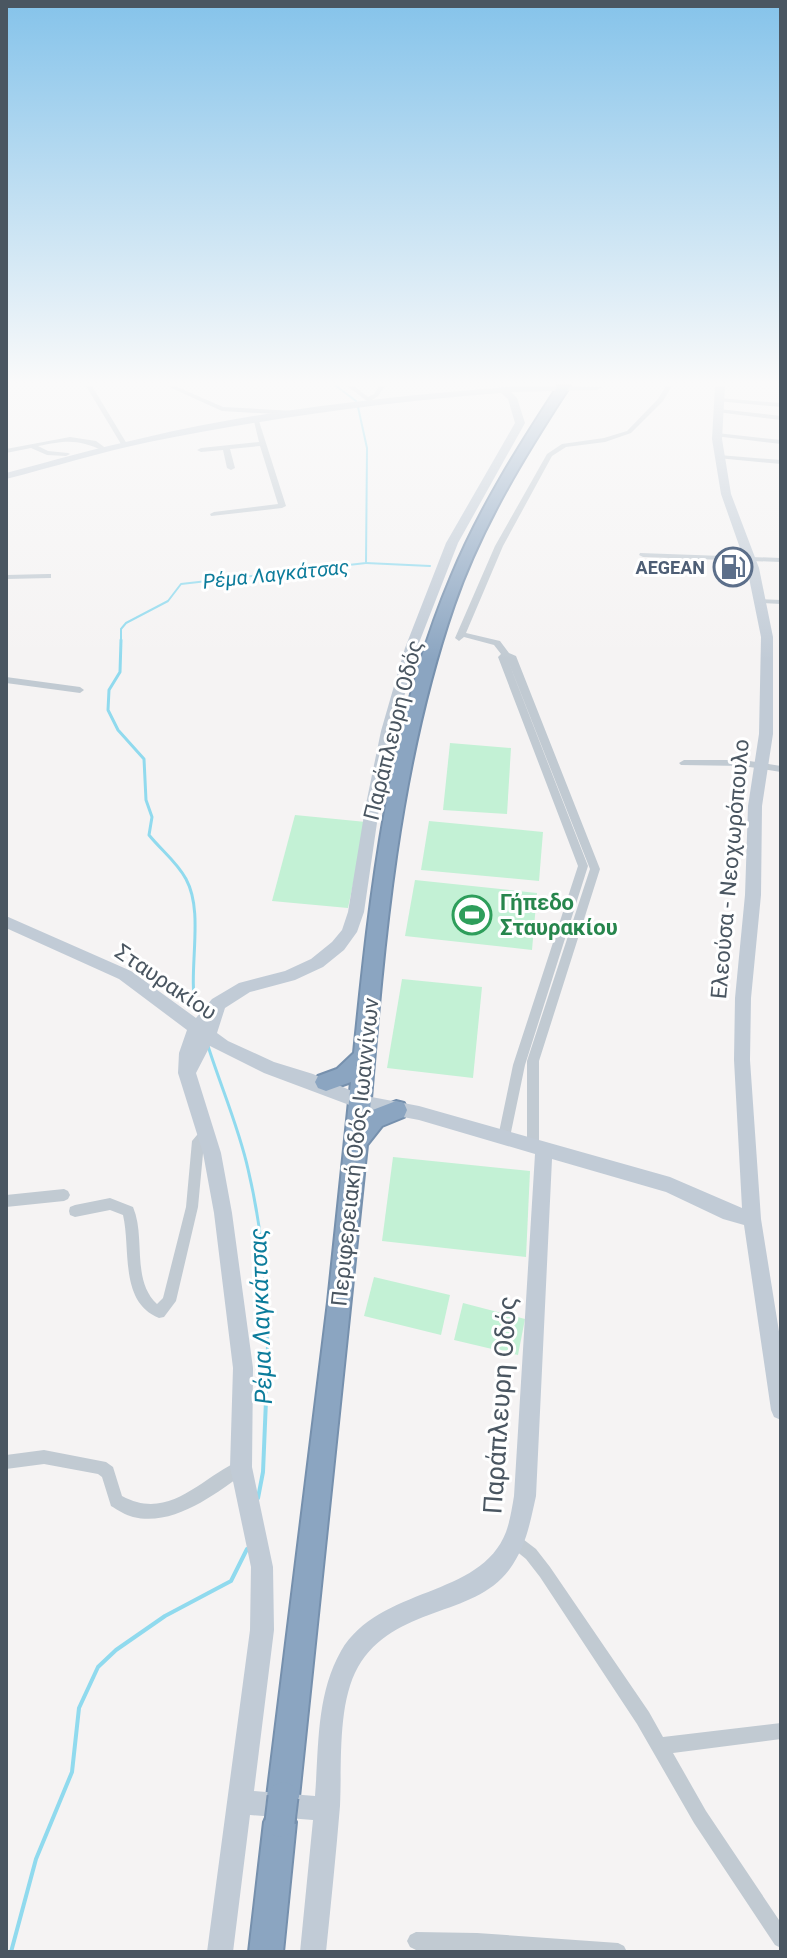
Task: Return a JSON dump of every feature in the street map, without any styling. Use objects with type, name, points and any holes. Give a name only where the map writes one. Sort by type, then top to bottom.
[{"type":"highway","name":"Περιφερειακή Οδός Ιωαννίνων","points":[[266,1952],[364,1056],[393,829],[419,697],[448,604],[478,533],[507,477]]},
{"type":"highway","points":[[326,1082],[345,1075],[364,1056]]},
{"type":"highway","points":[[357,1141],[374,1119],[396,1110]]},
{"type":"street","points":[[214,514],[282,506],[273,477]]},
{"type":"street","name":"Παράπλευρη Οδός","points":[[220,1952],[263,1609],[260,1547],[241,1467],[243,1368],[222,1202],[206,1133],[187,1073],[202,1033],[216,1018],[218,1004],[245,987],[289,976],[317,963],[338,946],[352,926],[376,786],[405,670],[452,543],[490,477]]},
{"type":"street","points":[[537,477],[499,546],[460,637],[497,643],[506,655],[512,656],[595,869],[533,1061],[538,1147]]},
{"type":"street","name":"Ελεούσα - Νεοχωρόπουλο","points":[[723,477],[728,503],[750,559],[762,601],[768,646],[763,765],[755,806],[753,895],[743,998],[743,1075],[752,1219],[772,1296],[781,1410]]},
{"type":"street","points":[[643,555],[781,560]]},
{"type":"street","points":[[6,577],[48,576]]},
{"type":"street","points":[[762,601],[781,602]]},
{"type":"street","points":[[504,1137],[522,1055],[583,866],[502,657],[506,655]]},
{"type":"street","points":[[6,680],[80,690]]},
{"type":"street","points":[[684,763],[763,765],[781,769]]},
{"type":"street","name":"Σταυρακίου","points":[[6,922],[114,969],[202,1033],[250,1060],[300,1078]]},
{"type":"street","points":[[300,1078],[326,1082],[396,1110],[419,1113]]},
{"type":"street","points":[[300,1078],[670,1185],[730,1213],[752,1219]]},
{"type":"street","points":[[75,1211],[110,1204],[128,1211],[140,1295],[149,1308],[159,1312],[169,1301],[177,1271],[192,1207],[198,1141],[206,1133]]},
{"type":"street","name":"Παράπλευρη Οδός","points":[[313,1952],[336,1699],[344,1670],[353,1652],[370,1631],[486,1578],[500,1565],[515,1541],[525,1496],[538,1147]]},
{"type":"street","points":[[6,1201],[64,1195]]},
{"type":"street","points":[[6,1462],[49,1458],[101,1467],[108,1472],[116,1501],[128,1509],[141,1512],[169,1508],[195,1498],[241,1467]]},
{"type":"street","points":[[515,1541],[545,1572],[661,1746],[700,1817],[781,1939]]},
{"type":"street","points":[[661,1746],[781,1731]]},
{"type":"street","points":[[239,1802],[327,1809]]},
{"type":"street","points":[[416,1941],[618,1952]]},
{"type":"green space","points":[[450,743],[511,748],[507,814],[443,810]]},
{"type":"green space","points":[[295,815],[366,822],[348,908],[272,901]]},
{"type":"green space","name":"Γήπεδο Σταυρακίου","points":[[429,821],[543,832],[539,881],[421,870]]},
{"type":"green space","name":"Γήπεδο Σταυρακίου","points":[[415,880],[537,893],[532,950],[405,936]]},
{"type":"green space","points":[[402,979],[482,987],[473,1078],[387,1068]]},
{"type":"green space","points":[[393,1157],[530,1171],[526,1257],[382,1241]]},
{"type":"green space","points":[[374,1277],[450,1295],[441,1335],[364,1316]]},
{"type":"green space","points":[[463,1303],[525,1319],[518,1355],[454,1340]]},
{"type":"waterway","name":"Ρέμα Λαγκάτσας","points":[[366,563],[367,477]]},
{"type":"waterway","name":"Ρέμα Λαγκάτσας","points":[[121,640],[121,629],[126,623],[168,601],[181,584],[366,563]]},
{"type":"waterway","points":[[366,563],[430,566]]},
{"type":"waterway","name":"Ρέμα Λαγκάτσας","points":[[121,640],[120,672],[109,690],[108,710],[118,730],[144,759],[146,800],[152,817],[149,835],[178,867],[192,893],[196,1011]]},
{"type":"waterway","name":"Ρέμα Λαγκάτσας","points":[[208,1046],[244,1154],[259,1227],[267,1314],[266,1402]]},
{"type":"waterway","name":"Ρέμα Λαγκάτσας","points":[[258,1498],[263,1472],[266,1400]]},
{"type":"waterway","name":"Ρέμα Λαγκάτσας","points":[[11,1952],[36,1859],[72,1772],[79,1708],[98,1667],[116,1650],[165,1616],[231,1581],[247,1549]]},
{"type":"place","name":"AEGEAN","points":[[733,567]]},
{"type":"place","name":"Γήπεδο Σταυρακίου","points":[[472,915]]}]
